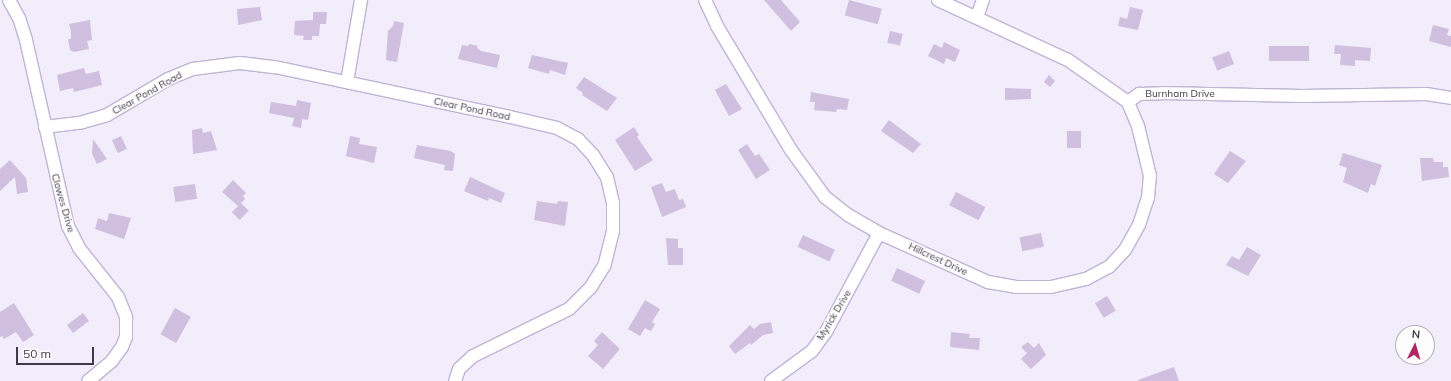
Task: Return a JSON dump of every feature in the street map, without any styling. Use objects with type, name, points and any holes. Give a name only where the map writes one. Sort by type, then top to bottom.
[{"type":"street","name":"Clowes Drive","points":[[9,0],[25,36],[60,198],[71,233],[79,248],[118,297],[126,317],[126,337],[122,347],[112,361],[88,381]]},
{"type":"street","points":[[348,82],[361,0]]},
{"type":"street","name":"Hillcrest Drive","points":[[704,0],[717,26],[791,150],[825,197],[848,215],[879,233],[988,282],[1015,287],[1051,287],[1086,279],[1109,267],[1125,250],[1139,224],[1148,198],[1150,176],[1138,126],[1128,102]]},
{"type":"street","points":[[938,0],[1068,60],[1128,102]]},
{"type":"street","points":[[977,17],[983,0]]},
{"type":"street","name":"Clear Pond Road","points":[[45,127],[83,122],[107,115],[177,75],[212,65],[255,64],[348,82],[557,128],[578,139],[593,155],[607,178],[613,203],[613,231],[604,266],[590,288],[569,309],[473,356],[460,369],[455,381]]},
{"type":"street","name":"Burnham Drive","points":[[1128,102],[1140,94],[1302,96],[1426,94],[1451,98]]},
{"type":"street","name":"Myrick Drive","points":[[771,381],[812,351],[824,335],[879,233]]},
{"type":"building","points":[[764,0],[781,0],[800,22],[791,31]]},
{"type":"building","points":[[849,0],[882,9],[878,24],[845,15]]},
{"type":"building","points":[[260,7],[262,20],[238,25],[237,9]]},
{"type":"building","points":[[1130,7],[1143,10],[1138,30],[1118,26],[1120,17],[1127,19]]},
{"type":"building","points":[[313,12],[327,12],[326,24],[320,24],[319,36],[312,36],[312,40],[303,40],[304,36],[294,35],[295,21],[313,20]]},
{"type":"building","points":[[90,20],[92,40],[87,41],[89,49],[74,52],[70,50],[68,39],[71,39],[71,32],[69,24]]},
{"type":"building","points":[[394,21],[404,23],[397,62],[386,60],[388,31],[393,26]]},
{"type":"building","points":[[1433,25],[1449,29],[1447,35],[1451,36],[1451,47],[1429,41]]},
{"type":"building","points":[[890,31],[903,34],[900,46],[887,43]]},
{"type":"building","points":[[944,42],[960,50],[955,62],[946,58],[944,64],[928,56],[934,44],[942,48]]},
{"type":"building","points":[[469,44],[478,46],[477,48],[481,51],[500,55],[497,68],[458,59],[462,45],[468,46]]},
{"type":"building","points":[[1335,45],[1371,48],[1370,61],[1355,60],[1355,66],[1340,65],[1341,54],[1334,54]]},
{"type":"building","points":[[1269,46],[1309,46],[1309,61],[1269,61]]},
{"type":"building","points":[[1229,51],[1234,64],[1217,71],[1212,57]]},
{"type":"building","points":[[532,55],[568,63],[565,75],[550,70],[549,74],[528,68]]},
{"type":"building","points":[[84,68],[86,74],[99,71],[102,85],[74,92],[73,88],[60,91],[57,75]]},
{"type":"building","points":[[1049,75],[1055,81],[1050,87],[1044,82]]},
{"type":"building","points":[[584,77],[617,98],[607,111],[582,95],[583,93],[576,88]]},
{"type":"building","points":[[726,84],[742,109],[729,116],[715,90]]},
{"type":"building","points":[[1005,88],[1031,89],[1031,99],[1005,100]]},
{"type":"building","points":[[811,92],[849,99],[847,110],[837,109],[836,112],[814,110],[815,102],[810,102]]},
{"type":"building","points":[[297,100],[311,103],[308,120],[302,119],[301,128],[292,126],[294,118],[269,113],[271,102],[296,106]]},
{"type":"building","points":[[889,120],[921,144],[913,153],[881,131]]},
{"type":"building","points":[[634,127],[639,135],[637,137],[653,160],[635,171],[615,140]]},
{"type":"building","points":[[202,128],[203,133],[211,131],[217,150],[193,154],[192,130]]},
{"type":"building","points":[[1067,131],[1081,131],[1081,148],[1067,148]]},
{"type":"building","points":[[121,136],[127,149],[118,153],[112,140]]},
{"type":"building","points":[[350,136],[360,138],[359,144],[377,147],[374,163],[346,156]]},
{"type":"building","points":[[93,139],[107,159],[97,164],[92,154]]},
{"type":"building","points":[[747,144],[755,156],[759,154],[770,170],[756,179],[738,150]]},
{"type":"building","points":[[417,145],[451,151],[455,154],[453,171],[444,170],[445,165],[414,158]]},
{"type":"building","points":[[1230,151],[1246,161],[1228,183],[1214,174]]},
{"type":"building","points":[[1343,153],[1382,165],[1375,186],[1371,184],[1368,193],[1343,182],[1347,168],[1339,165]]},
{"type":"building","points":[[1420,158],[1433,158],[1434,162],[1443,162],[1443,167],[1448,167],[1449,177],[1422,181]]},
{"type":"building","points":[[10,160],[26,178],[28,192],[17,194],[15,177],[0,191],[0,169]]},
{"type":"building","points":[[470,177],[505,193],[501,203],[489,198],[488,201],[464,191]]},
{"type":"building","points":[[233,180],[246,193],[243,196],[245,199],[238,206],[222,192]]},
{"type":"building","points":[[662,183],[666,192],[675,189],[679,200],[683,199],[686,207],[662,217],[651,187]]},
{"type":"building","points":[[195,184],[197,199],[175,202],[173,187]]},
{"type":"building","points":[[956,192],[985,207],[979,220],[949,205]]},
{"type":"building","points":[[537,201],[557,204],[558,201],[568,202],[565,226],[534,220]]},
{"type":"building","points":[[241,203],[249,211],[240,220],[232,212]]},
{"type":"building","points":[[109,213],[131,218],[124,239],[95,229],[98,218],[107,221]]},
{"type":"building","points":[[1041,233],[1044,247],[1022,251],[1019,238]]},
{"type":"building","points":[[803,235],[835,250],[829,262],[798,247]]},
{"type":"building","points":[[666,238],[678,239],[678,248],[683,248],[683,265],[668,265]]},
{"type":"building","points":[[1247,247],[1261,255],[1248,276],[1226,265],[1232,256],[1239,260]]},
{"type":"building","points":[[897,268],[925,281],[919,294],[891,281]]},
{"type":"building","points":[[1107,296],[1116,311],[1104,318],[1095,303]]},
{"type":"building","points":[[645,300],[660,309],[652,322],[655,324],[651,331],[645,328],[640,336],[628,329]]},
{"type":"building","points":[[14,303],[34,335],[23,342],[16,332],[4,339],[2,336],[0,337],[0,312]]},
{"type":"building","points":[[175,308],[191,317],[176,343],[160,334]]},
{"type":"building","points":[[83,313],[89,321],[73,333],[67,325]]},
{"type":"building","points":[[771,322],[773,333],[763,335],[751,345],[750,343],[735,354],[729,346],[750,325],[754,329],[760,324]]},
{"type":"building","points":[[602,332],[620,349],[603,369],[588,356],[598,345],[594,341]]},
{"type":"building","points":[[951,332],[970,334],[969,338],[980,338],[979,350],[950,347]]},
{"type":"building","points":[[1028,342],[1034,348],[1039,343],[1046,355],[1031,369],[1021,359],[1027,353],[1021,347]]},
{"type":"building","points":[[1174,367],[1179,381],[1138,381],[1138,380]]}]
